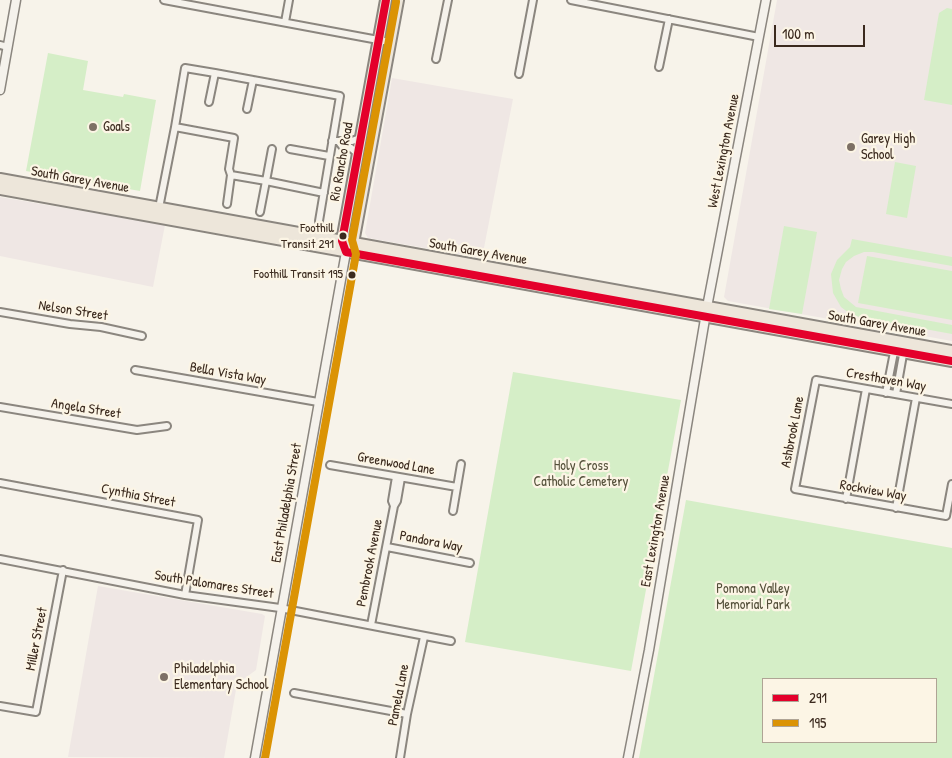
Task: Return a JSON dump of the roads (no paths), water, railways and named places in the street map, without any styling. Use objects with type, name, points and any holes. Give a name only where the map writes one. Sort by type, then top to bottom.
[{"type":"main road","name":"Rio Rancho Road","points":[[346,252],[370,151],[382,81],[386,0]]},
{"type":"main road","name":"Rio Rancho Road","points":[[348,242],[360,138],[371,79],[398,0]]},
{"type":"main road","points":[[371,79],[382,81]]},
{"type":"main road","points":[[364,119],[367,129],[365,143],[370,151]]},
{"type":"main road","name":"South Garey Avenue","points":[[0,179],[346,252],[476,270]]},
{"type":"main road","name":"South Garey Avenue","points":[[0,189],[139,214],[175,211],[348,242],[476,270],[900,347],[952,361]]},
{"type":"main road","name":"South Garey Avenue","points":[[900,347],[952,351]]},
{"type":"street","points":[[0,90],[4,46],[16,0]]},
{"type":"street","points":[[164,0],[384,41]]},
{"type":"street","points":[[284,22],[289,0]]},
{"type":"street","points":[[436,59],[448,0]]},
{"type":"street","points":[[519,74],[533,0]]},
{"type":"street","points":[[571,0],[759,37]]},
{"type":"street","name":"West Lexington Avenue","points":[[706,312],[766,0]]},
{"type":"street","points":[[659,67],[669,19]]},
{"type":"street","points":[[158,213],[185,68],[340,96],[336,142],[329,156],[318,221]]},
{"type":"street","points":[[209,102],[215,73]]},
{"type":"street","points":[[247,109],[253,80]]},
{"type":"street","points":[[175,127],[234,138],[229,169],[231,175],[227,204]]},
{"type":"street","points":[[336,142],[343,140],[352,141],[360,138]]},
{"type":"street","points":[[336,142],[358,154]]},
{"type":"street","points":[[260,212],[272,149]]},
{"type":"street","points":[[290,149],[329,156]]},
{"type":"street","points":[[231,175],[324,192]]},
{"type":"street","name":"East Philadelphia Street","points":[[255,758],[280,608],[346,252]]},
{"type":"street","name":"Nelson Street","points":[[0,312],[70,324],[101,327],[142,336]]},
{"type":"street","name":"East Lexington Avenue","points":[[628,758],[706,312]]},
{"type":"street","points":[[886,393],[900,347]]},
{"type":"street","points":[[896,394],[900,347]]},
{"type":"street","name":"Bella Vista Way","points":[[135,370],[318,402]]},
{"type":"street","name":"Cresthaven Way","points":[[816,380],[952,404]]},
{"type":"street","name":"Ashbrook Lane","points":[[795,489],[816,380]]},
{"type":"street","points":[[846,499],[866,389]]},
{"type":"street","points":[[896,508],[916,398]]},
{"type":"street","name":"Angela Street","points":[[0,407],[137,430],[167,426]]},
{"type":"street","points":[[453,511],[461,464]]},
{"type":"street","name":"Greenwood Lane","points":[[330,465],[457,487]]},
{"type":"street","name":"Pembrook Avenue","points":[[371,625],[394,506],[392,502],[399,477]]},
{"type":"street","name":"Cynthia Street","points":[[0,483],[198,520],[185,595]]},
{"type":"street","name":"Rockview Way","points":[[795,489],[946,516],[952,484]]},
{"type":"street","name":"Pandora Way","points":[[387,547],[470,562]]},
{"type":"street","name":"South Palomares Street","points":[[0,559],[185,595],[280,608],[451,641]]},
{"type":"street","name":"Miller Street","points":[[0,706],[36,712],[63,570]]},
{"type":"street","name":"Pamela Lane","points":[[400,758],[407,714],[424,637]]},
{"type":"street","points":[[294,693],[407,714]]},
{"type":"place","name":"Goals","points":[[93,127]]},
{"type":"place","name":"Garey High School","points":[[851,147]]},
{"type":"place","name":"Foothill Transit 291","points":[[343,236]]},
{"type":"place","name":"Foothill Transit 195","points":[[352,275]]},
{"type":"place","name":"Philadelphia Elementary School","points":[[164,677]]},
{"type":"park label","name":"Holy Cross Catholic Cemetery","points":[[581,474]]},
{"type":"park label","name":"Pomona Valley Memorial Park","points":[[753,598]]}]
